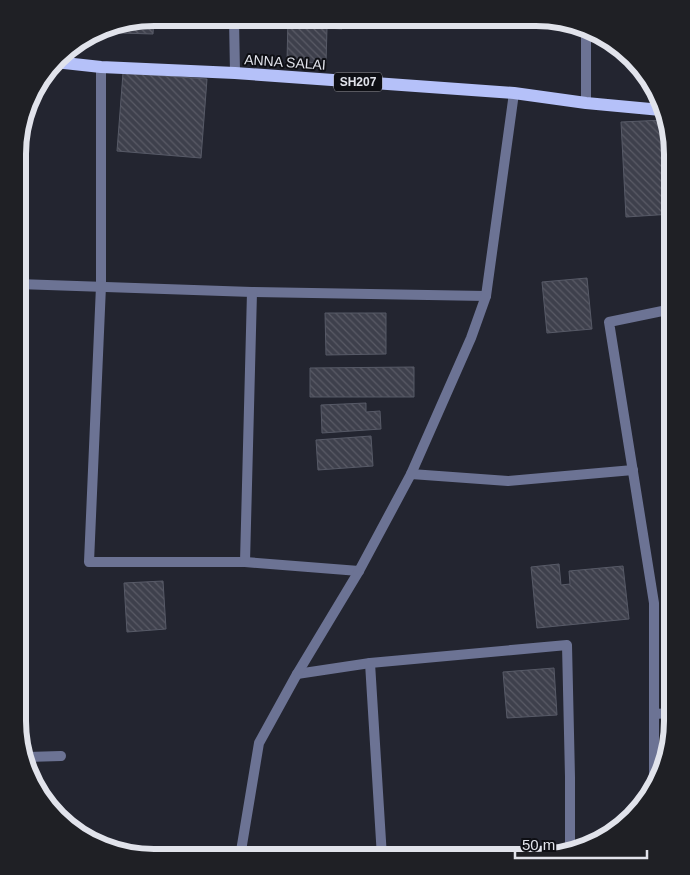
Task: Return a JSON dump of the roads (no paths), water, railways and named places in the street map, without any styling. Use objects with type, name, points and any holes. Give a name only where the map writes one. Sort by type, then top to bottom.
[{"type":"main road","name":"ANNA SALAI","points":[[65,63],[101,67],[234,73],[514,93],[586,103],[655,109]]},
{"type":"street","points":[[234,26],[234,73]]},
{"type":"street","points":[[586,36],[586,103]]},
{"type":"street","points":[[101,67],[101,286],[89,562],[245,562],[359,571]]},
{"type":"street","points":[[242,848],[260,743],[297,674],[359,571],[411,474],[471,338],[486,296],[514,93]]},
{"type":"street","points":[[26,284],[252,292],[486,296]]},
{"type":"street","points":[[245,562],[252,292]]},
{"type":"street","points":[[654,770],[654,603],[609,322],[664,311]]},
{"type":"street","points":[[411,474],[508,481],[633,470]]},
{"type":"street","points":[[297,674],[370,664],[567,645],[570,844]]},
{"type":"street","points":[[370,664],[381,848]]},
{"type":"street","points":[[654,714],[663,713]]},
{"type":"street","points":[[32,758],[62,756]]}]
